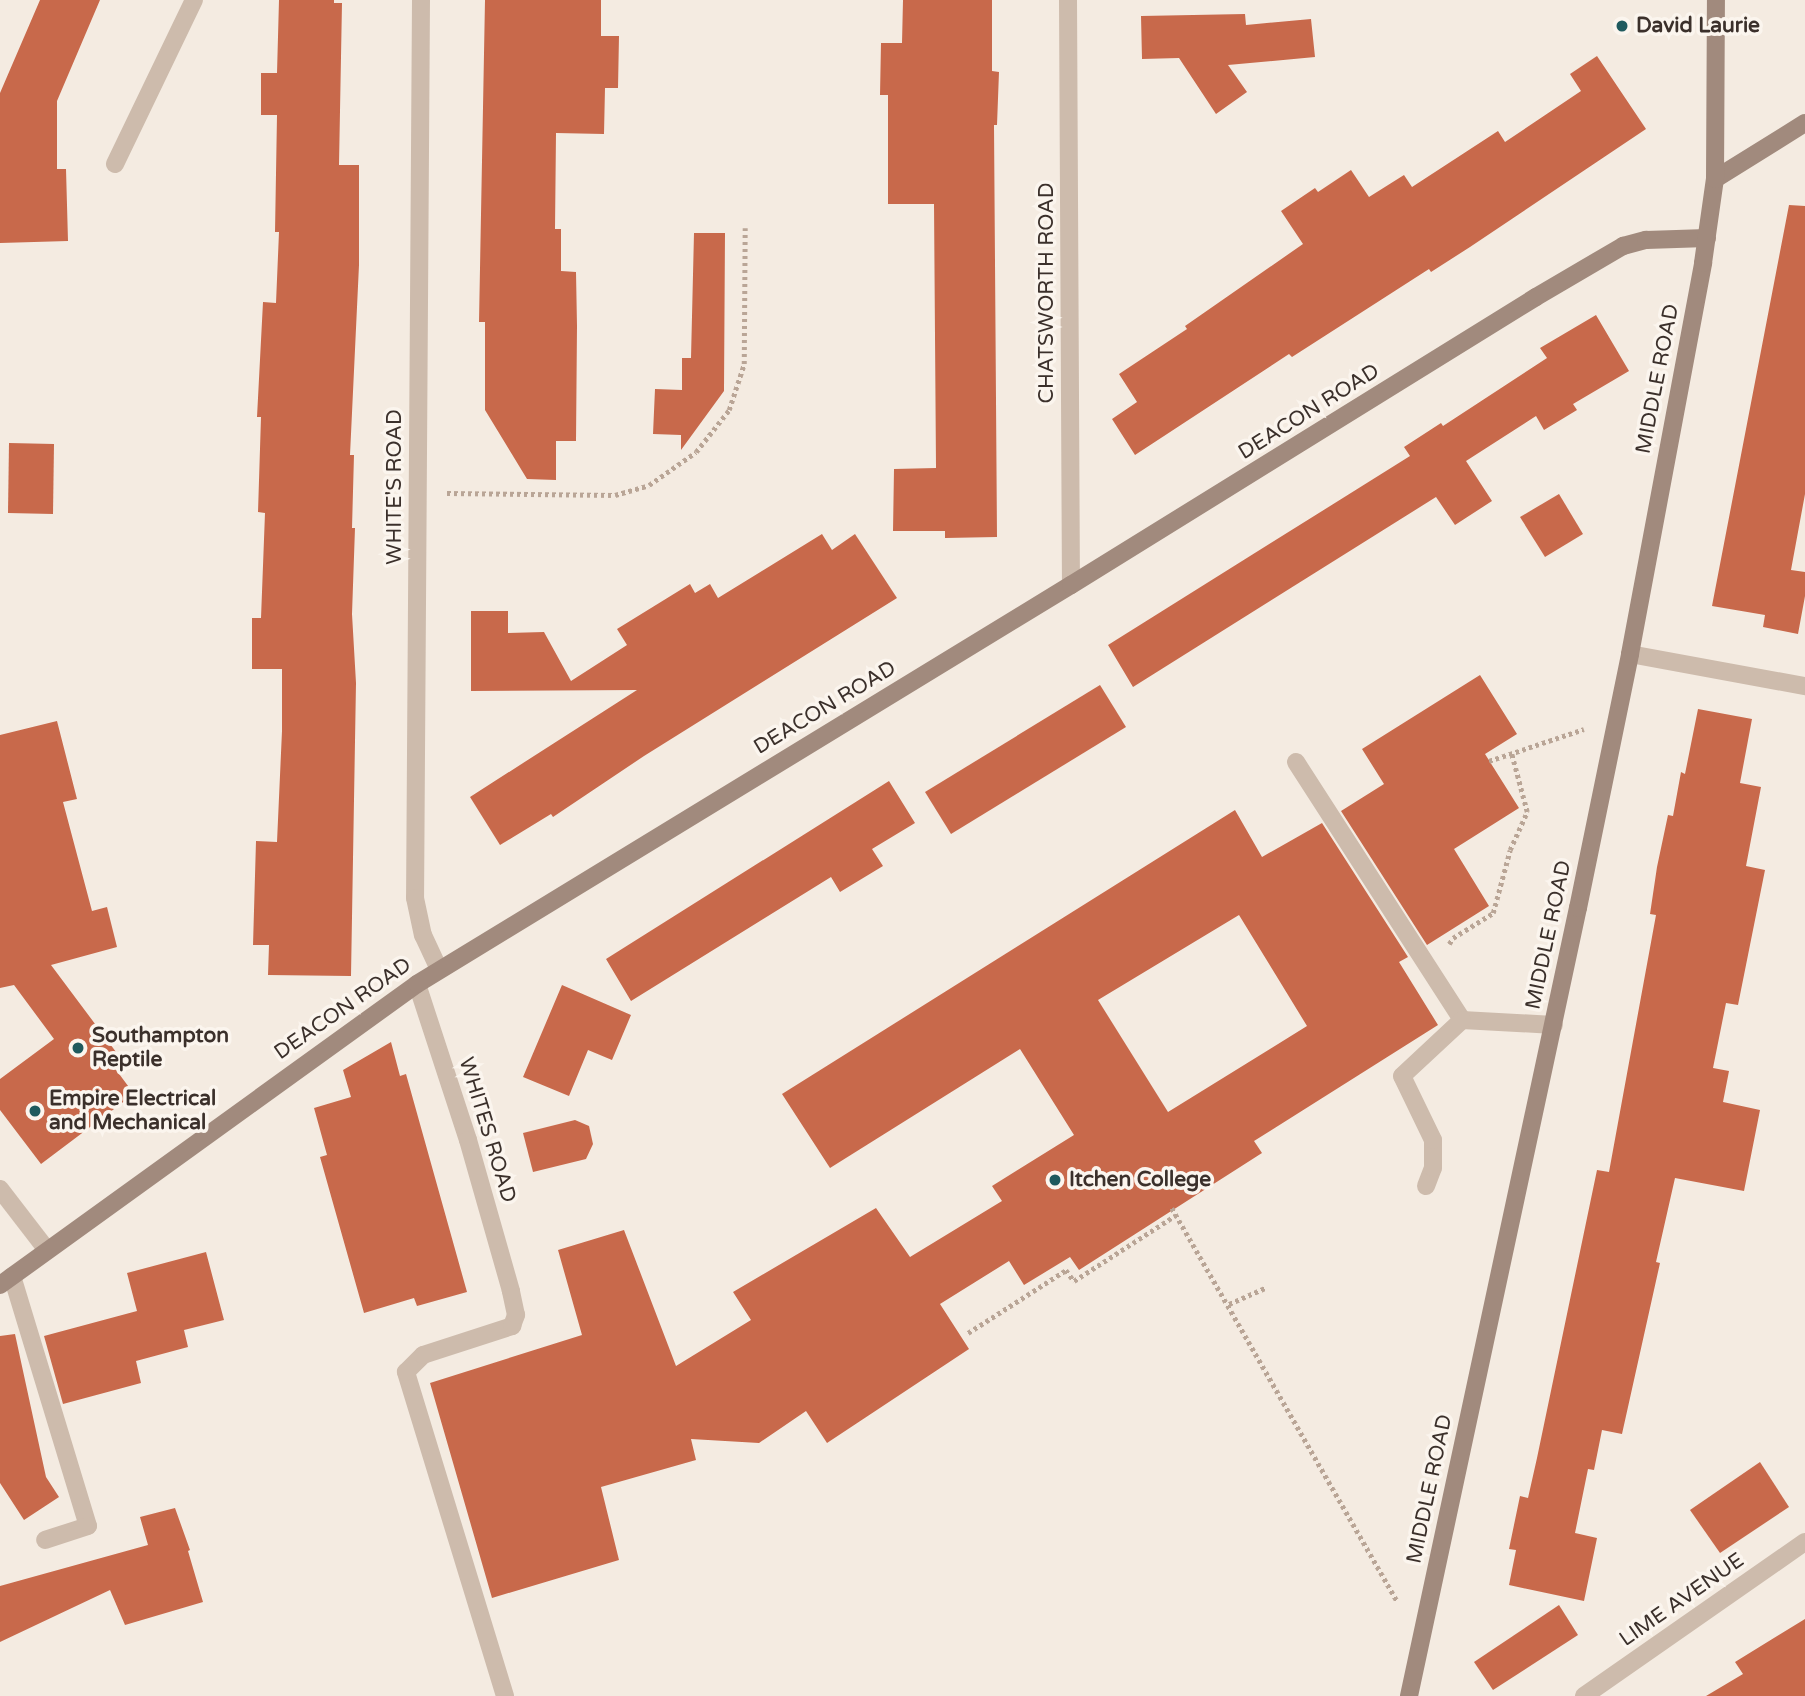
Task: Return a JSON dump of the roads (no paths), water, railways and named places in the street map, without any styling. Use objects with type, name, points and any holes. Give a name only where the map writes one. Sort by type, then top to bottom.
[{"type":"street","points":[[115,164],[194,0]]},
{"type":"street","name":"WHITE'S ROAD","points":[[421,0],[415,898],[424,935],[439,970]]},
{"type":"street","name":"CHATSWORTH ROAD","points":[[1068,0],[1071,585]]},
{"type":"street","name":"MIDDLE ROAD","points":[[1409,1696],[1554,1025],[1617,718],[1707,238],[1715,179],[1716,0]]},
{"type":"street","points":[[1715,179],[1805,123]]},
{"type":"street","name":"DEACON ROAD","points":[[6,1280],[416,984],[1623,246],[1646,240],[1707,238]]},
{"type":"street","points":[[1630,654],[1805,686]]},
{"type":"street","points":[[1296,762],[1462,1020]]},
{"type":"street","name":"WHITES ROAD","points":[[416,984],[468,1140],[516,1315],[512,1326],[424,1355],[405,1372],[505,1696]]},
{"type":"street","points":[[1426,1186],[1433,1168],[1433,1140],[1402,1076],[1462,1020],[1554,1025]]},
{"type":"street","points":[[0,1189],[47,1250]]},
{"type":"street","points":[[6,1280],[88,1525],[46,1540]]},
{"type":"street","name":"LIME AVENUE","points":[[1584,1696],[1805,1542]]},
{"type":"place","name":"David Laurie","points":[[1622,26]]},
{"type":"place","name":"Southampton Reptile","points":[[78,1048]]},
{"type":"place","name":"Empire Electrical and Mechanical","points":[[35,1111]]},
{"type":"place","name":"Itchen College","points":[[1055,1180]]}]
